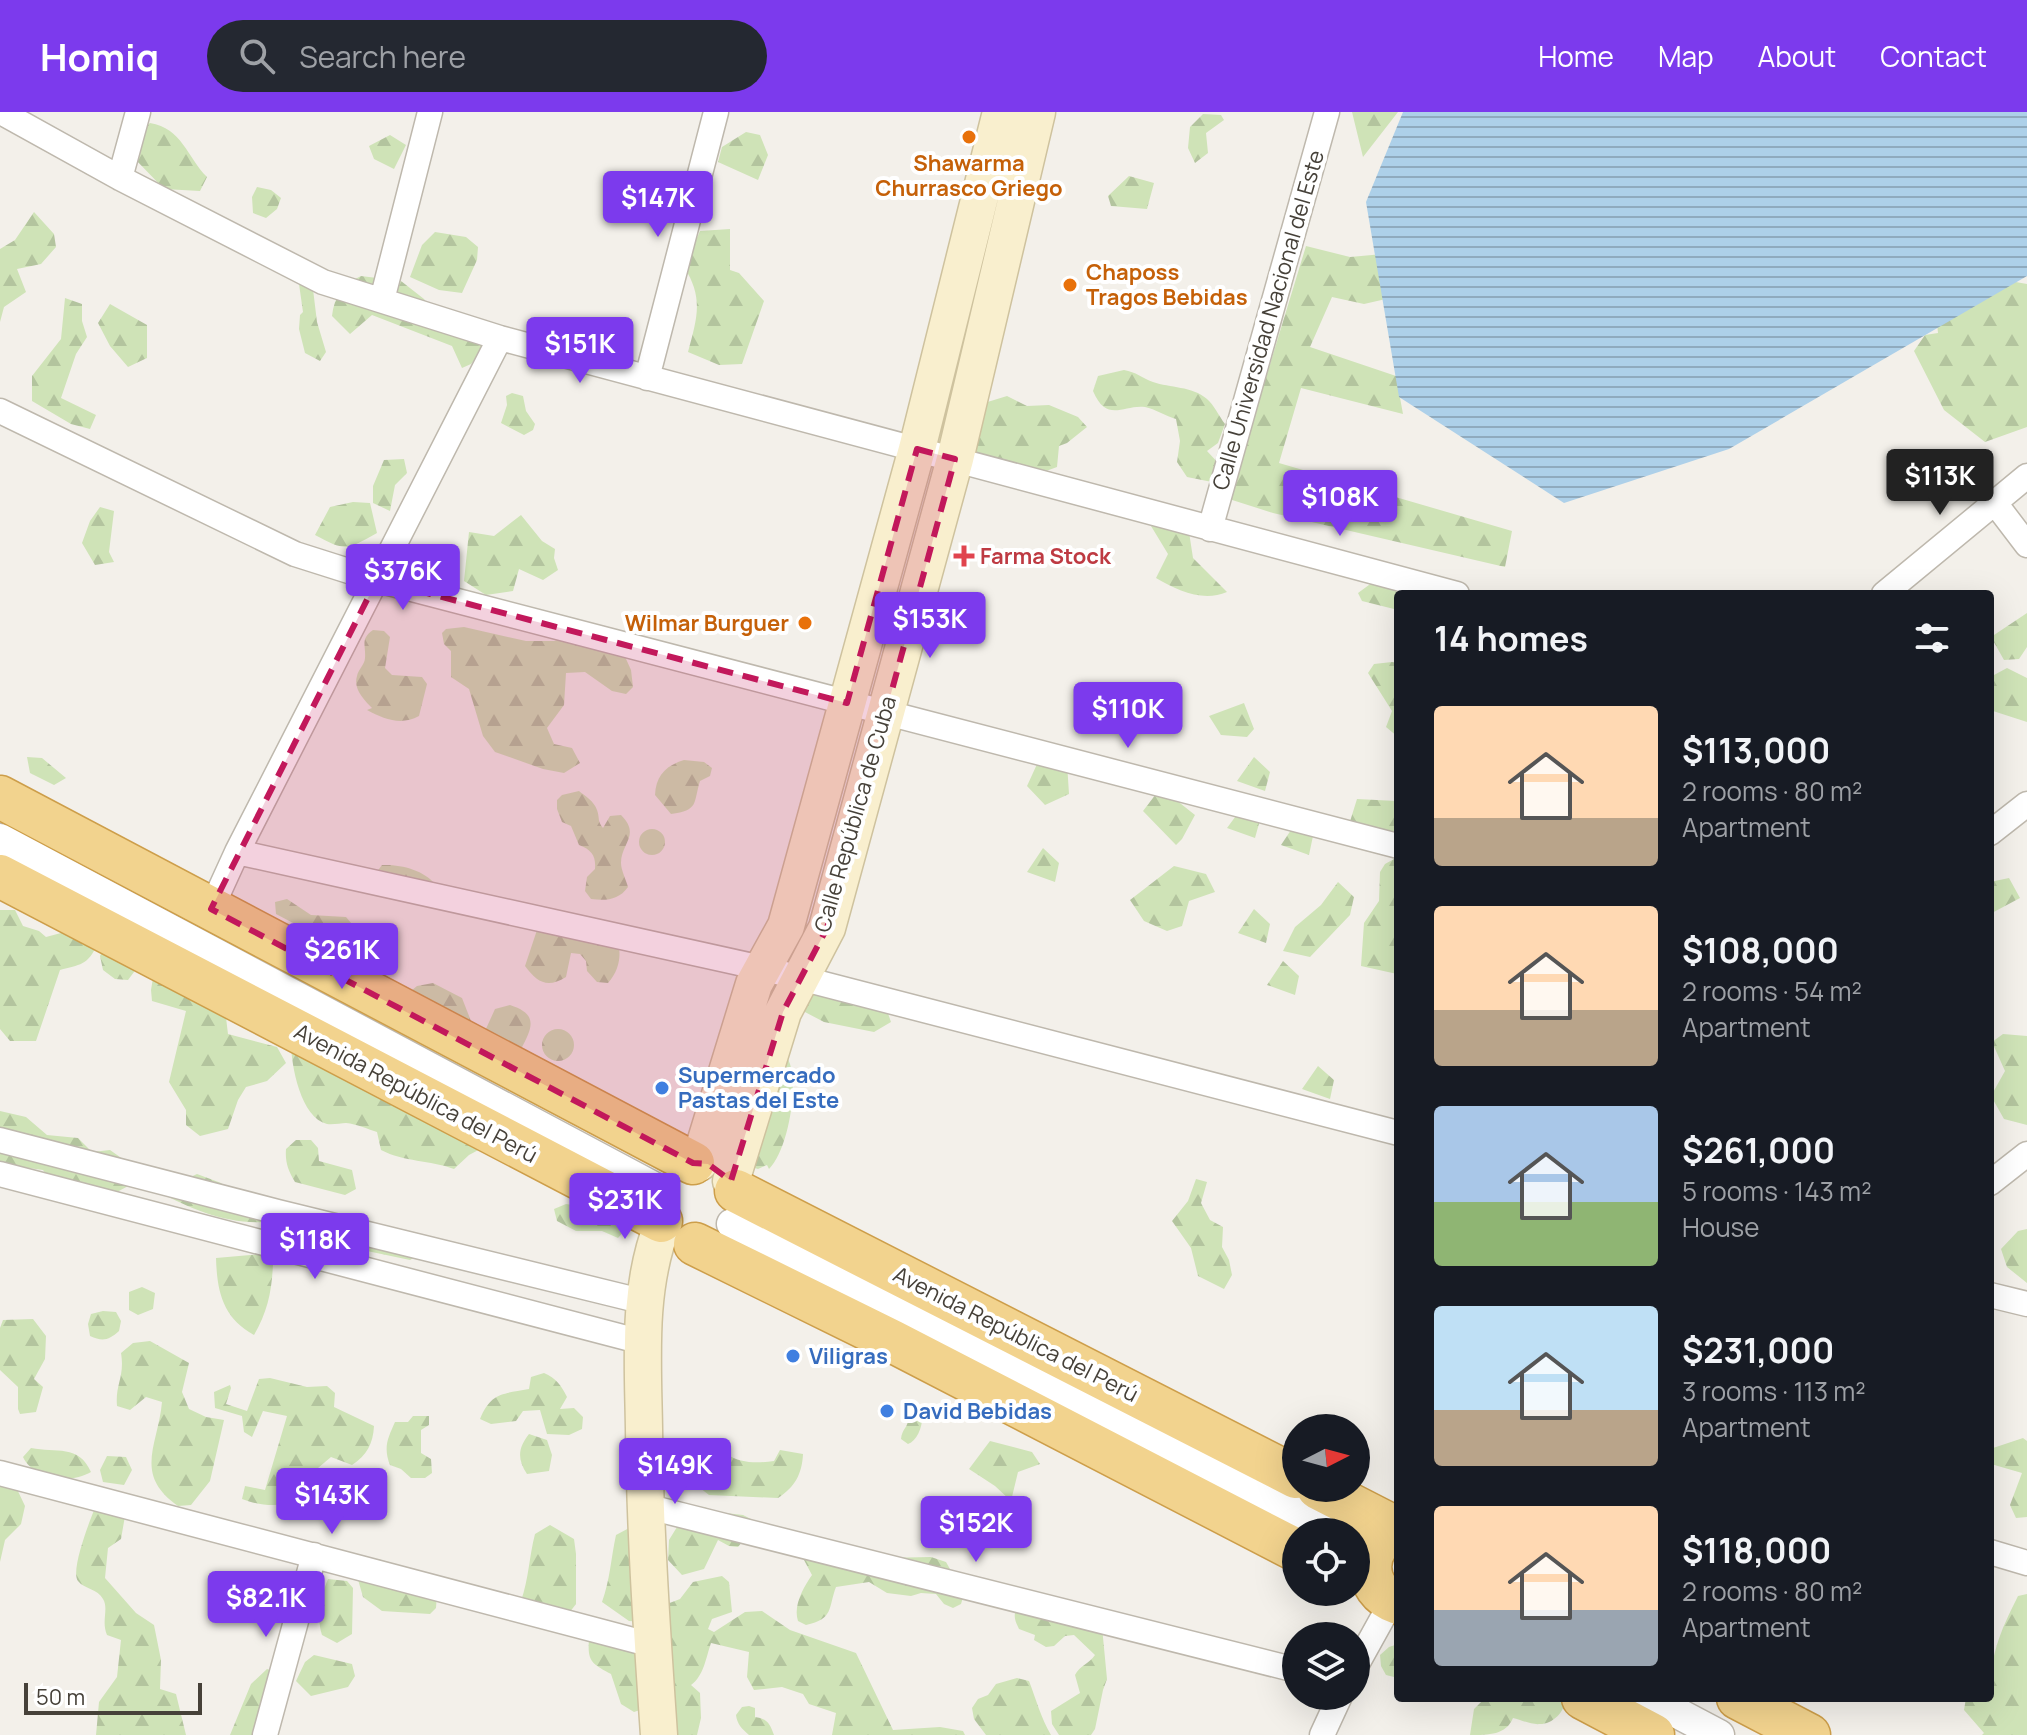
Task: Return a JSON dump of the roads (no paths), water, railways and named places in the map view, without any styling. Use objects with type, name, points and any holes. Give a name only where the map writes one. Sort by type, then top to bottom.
[{"type":"highway","name":"Avenida República del Perú","points":[[0,797],[718,1184],[1282,1470]]},
{"type":"highway","name":"Avenida República del Perú","points":[[0,876],[1282,1543]]},
{"type":"highway","points":[[675,1170],[718,1184],[714,1240],[673,1224],[675,1170]]},
{"type":"highway","points":[[1329,1502],[1381,1566]]},
{"type":"highway","points":[[1591,1702],[1653,1735]]},
{"type":"highway","points":[[1756,1702],[1809,1735]]},
{"type":"main road","name":"Calle República de Cuba","points":[[718,1184],[754,984],[786,926],[917,449],[1001,112]]},
{"type":"main road","name":"Calle República de Cuba","points":[[718,1184],[783,1012],[827,928],[955,459],[1037,112]]},
{"type":"main road","points":[[659,1735],[645,1506],[642,1342],[647,1288],[666,1253],[673,1224]]},
{"type":"street","points":[[1,112],[120,178],[323,282],[500,338],[1442,590]]},
{"type":"street","points":[[120,178],[138,112]]},
{"type":"street","points":[[382,300],[430,112]]},
{"type":"street","points":[[647,378],[716,112]]},
{"type":"street","name":"Calle Universidad Nacional del Este","points":[[1210,529],[1327,112]]},
{"type":"street","points":[[211,909],[237,852],[500,338]]},
{"type":"street","points":[[0,411],[295,554],[377,580],[1394,845]]},
{"type":"street","points":[[1889,590],[2027,476]]},
{"type":"street","points":[[1995,503],[2027,545]]},
{"type":"street","points":[[1994,830],[2027,804]]},
{"type":"street","points":[[0,839],[673,1224]]},
{"type":"street","points":[[237,852],[801,977],[1394,1132]]},
{"type":"street","points":[[0,1140],[263,1208],[647,1288]]},
{"type":"street","points":[[1994,1180],[2027,1154]]},
{"type":"street","points":[[0,1174],[642,1342]]},
{"type":"street","points":[[718,1184],[1310,1518]]},
{"type":"street","points":[[1994,1296],[2027,1304]]},
{"type":"street","points":[[0,1473],[652,1645]]},
{"type":"street","points":[[645,1506],[1282,1666]]},
{"type":"street","points":[[1994,1553],[2027,1563]]},
{"type":"street","points":[[265,1735],[314,1555]]},
{"type":"street","points":[[1367,1622],[1381,1566]]},
{"type":"street","points":[[1657,1702],[1719,1735]]},
{"type":"street","points":[[1322,1735],[1334,1710]]},
{"type":"water","points":[[1403,112],[2027,112],[2027,276],[1729,449],[1564,503],[1399,397],[1366,202]]},
{"type":"place","name":"Shawarma Churrasco Griego","points":[[969,137]]},
{"type":"place","name":"Chaposs Tragos Bebidas","points":[[1070,285]]},
{"type":"place","name":"Farma Stock","points":[[964,556]]},
{"type":"place","name":"Wilmar Burguer","points":[[805,623]]},
{"type":"place","name":"Supermercado Pastas del Este","points":[[662,1088]]},
{"type":"place","name":"Viligras","points":[[793,1356]]},
{"type":"place","name":"David Bebidas","points":[[887,1411]]}]
